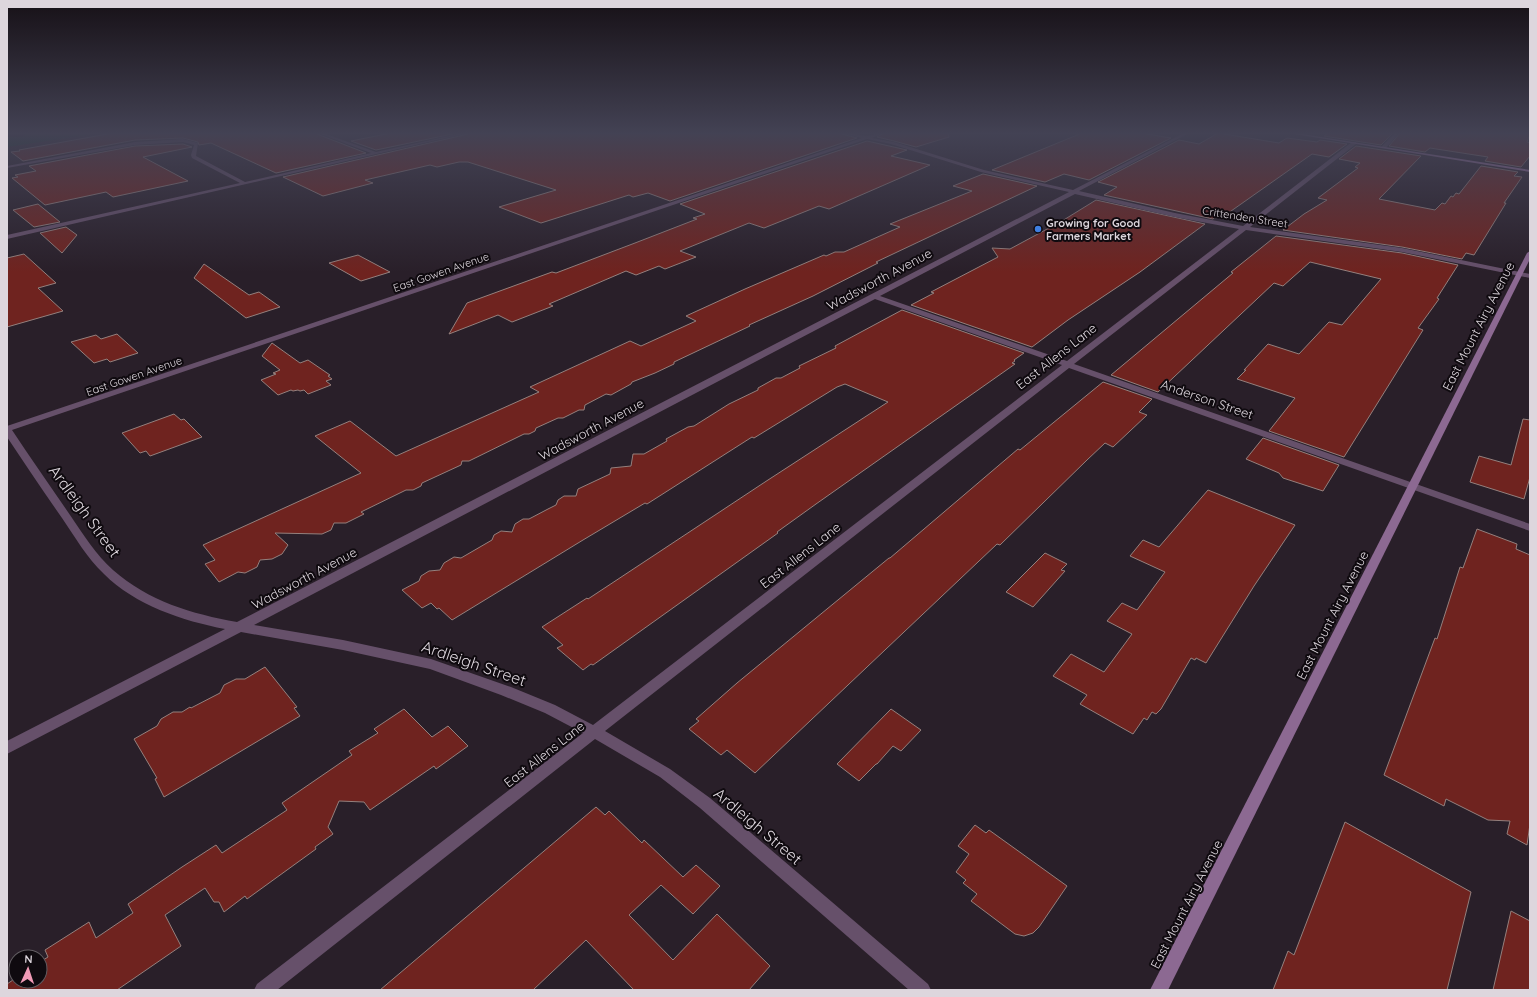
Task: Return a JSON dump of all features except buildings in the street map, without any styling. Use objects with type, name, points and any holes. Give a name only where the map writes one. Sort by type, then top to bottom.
[{"type":"main road","name":"East Mount Airy Avenue","points":[[1159,990],[1412,486],[1525,275],[1530,253]]},
{"type":"street","points":[[237,180],[244,183]]},
{"type":"street","points":[[7,237],[260,180]]},
{"type":"street","name":"East Gowen Avenue","points":[[7,430],[741,180]]},
{"type":"street","name":"Crittenden Street","points":[[1022,180],[1183,217],[1245,228],[1402,250],[1525,275]]},
{"type":"street","name":"Wadsworth Avenue","points":[[7,748],[1098,180]]},
{"type":"street","name":"East Allens Lane","points":[[263,990],[594,731],[1307,180]]},
{"type":"street","name":"Anderson Street","points":[[874,296],[1530,528]]},
{"type":"street","name":"Ardleigh Street","points":[[7,430],[82,540],[108,572],[124,585],[145,598],[175,611],[211,622],[343,645],[430,664],[506,691],[550,709],[594,731],[665,773],[704,802],[922,990]]},
{"type":"place","name":"Growing for Good Farmers Market","points":[[1038,229]]}]
